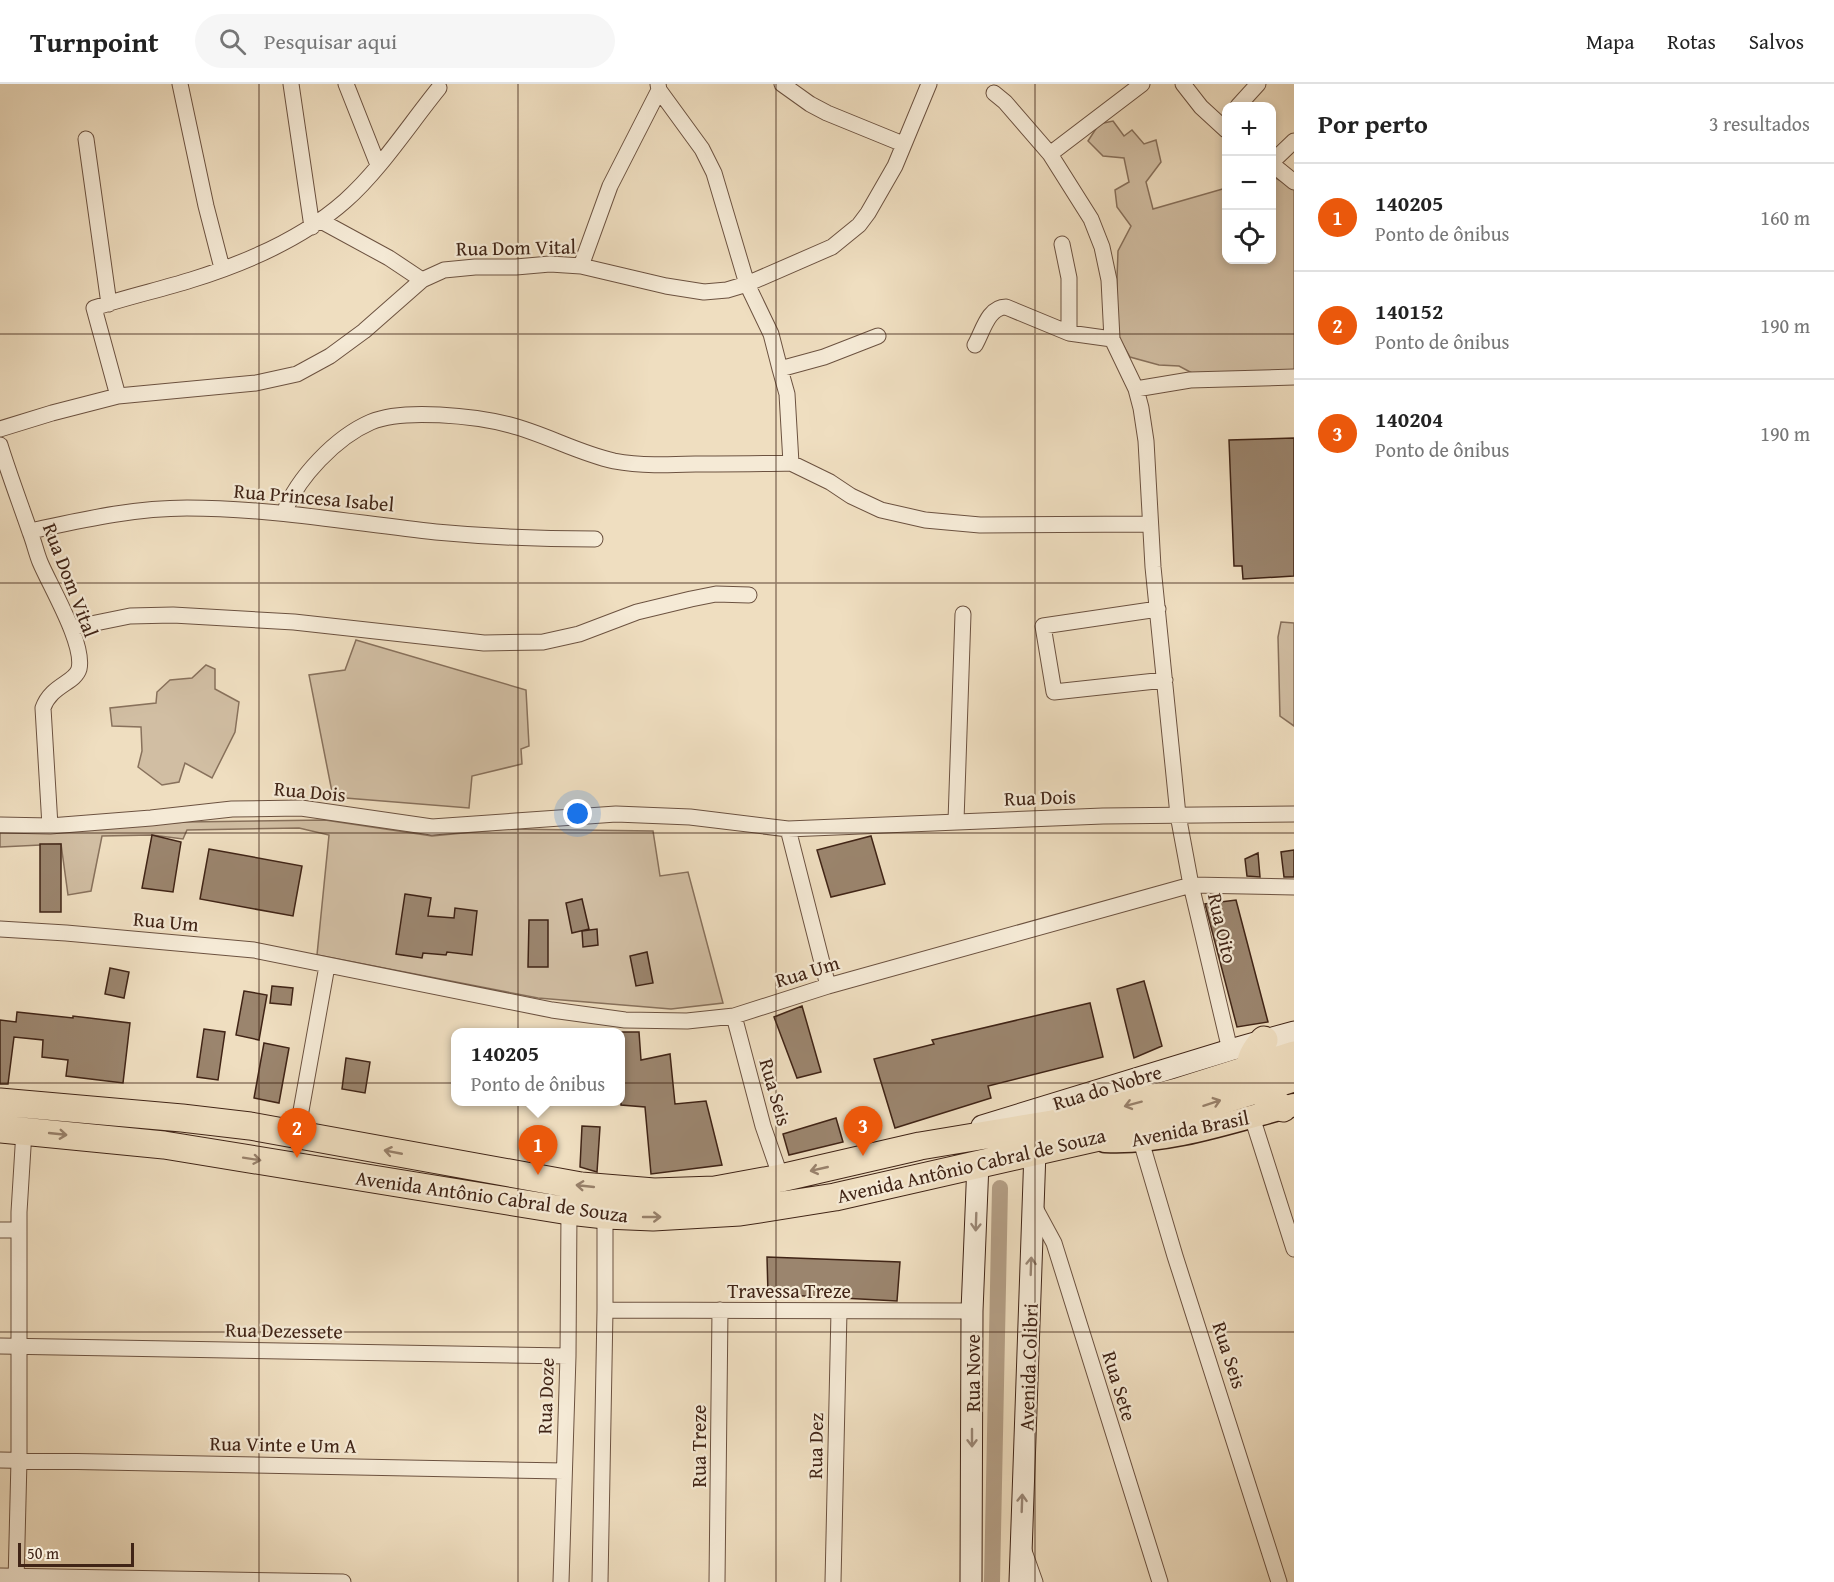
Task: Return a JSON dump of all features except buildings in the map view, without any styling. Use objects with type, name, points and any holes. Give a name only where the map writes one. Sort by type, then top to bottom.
[{"type":"highway","points":[[1264,1040],[1255,1051],[1253,1078],[1268,1100],[1288,1106]]},
{"type":"highway","name":"Avenida Antônio Cabral de Souza","points":[[12,1130],[164,1144],[568,1211],[652,1217],[740,1212],[835,1197],[1085,1140],[1172,1116],[1253,1078],[1294,1055]]},
{"type":"highway","name":"Avenida Antônio Cabral de Souza","points":[[0,1102],[182,1118],[297,1133],[580,1186],[654,1192],[715,1190],[781,1178],[920,1146],[1052,1124],[1177,1092],[1253,1078],[1294,1078]]},
{"type":"main road","name":"Avenida Brasil","points":[[1085,1140],[1141,1141],[1252,1118],[1288,1106]]},
{"type":"street","points":[[180,84],[206,206],[222,268]]},
{"type":"street","points":[[291,84],[316,224]]},
{"type":"street","points":[[346,84],[378,165]]},
{"type":"street","points":[[783,84],[810,104],[903,144]]},
{"type":"street","name":"Rua Dom Vital","points":[[0,429],[118,396],[256,383],[297,374],[330,356],[364,331],[422,280],[444,270],[550,264],[580,266],[666,286],[704,292],[727,290],[747,284],[816,255],[848,236],[868,213],[895,166],[929,84]]},
{"type":"street","points":[[1050,154],[1142,84]]},
{"type":"street","points":[[1183,84],[1202,107],[1222,123]]},
{"type":"street","points":[[1242,102],[1258,84]]},
{"type":"street","points":[[580,266],[610,186],[658,87],[702,149],[714,173],[747,284],[771,334],[787,394],[791,463]]},
{"type":"street","points":[[118,396],[94,308],[194,280],[274,249],[316,224],[346,200],[378,165],[439,88]]},
{"type":"street","points":[[975,345],[992,312],[998,307],[1006,307],[1069,333],[1112,339],[1109,280],[1102,247],[1091,219],[1050,154],[1005,102],[994,93]]},
{"type":"street","points":[[86,139],[109,304]]},
{"type":"street","points":[[1276,159],[1294,141]]},
{"type":"street","points":[[1276,166],[1294,182]]},
{"type":"street","points":[[316,224],[389,258],[422,280]]},
{"type":"street","points":[[1062,244],[1070,286],[1069,333]]},
{"type":"street","points":[[780,369],[824,357],[878,336]]},
{"type":"street","name":"Rua Oito","points":[[1112,339],[1136,389],[1146,441],[1149,524],[1178,815],[1191,885],[1230,1050]]},
{"type":"street","points":[[1136,389],[1190,380],[1294,377]]},
{"type":"street","points":[[284,513],[300,481],[338,444],[353,432],[372,422],[403,416],[478,417],[513,426],[613,460],[637,464],[791,463],[881,510],[925,520],[980,525],[1149,524]]},
{"type":"street","name":"Rua Dom Vital","points":[[0,445],[39,561],[71,627],[79,667],[77,674],[46,697],[43,708],[50,826]]},
{"type":"street","points":[[0,498],[14,491]]},
{"type":"street","name":"Rua Princesa Isabel","points":[[30,531],[96,517],[146,510],[188,508],[284,513],[456,533],[595,539]]},
{"type":"street","points":[[71,627],[130,616],[173,615],[294,622],[484,643],[543,642],[579,634],[637,612],[691,599],[716,594],[749,595]]},
{"type":"street","points":[[1158,609],[1043,626],[1054,692],[1165,680]]},
{"type":"street","points":[[957,821],[963,614]]},
{"type":"street","name":"Rua Dois","points":[[0,825],[50,826],[232,809],[301,808],[432,827],[616,814],[690,818],[788,829],[1103,816],[1294,814]]},
{"type":"street","points":[[788,829],[828,986]]},
{"type":"street","name":"Rua Um","points":[[0,929],[254,950],[552,1010],[625,1020],[687,1021],[734,1016],[828,986],[1191,885],[1294,887]]},
{"type":"street","points":[[297,1133],[327,966]]},
{"type":"street","name":"Rua Seis","points":[[734,1016],[763,1126],[781,1178]]},
{"type":"street","name":"Rua do Nobre","points":[[920,1146],[1294,1032]]},
{"type":"street","points":[[1252,1118],[1294,1249]]},
{"type":"street","points":[[12,1130],[19,1230],[19,1460],[16,1579]]},
{"type":"street","name":"Rua Seis","points":[[1141,1141],[1175,1256],[1279,1582]]},
{"type":"street","name":"Avenida Colibri","points":[[1020,1582],[1035,1151]]},
{"type":"street","name":"Rua Nove","points":[[971,1582],[972,1311],[978,1163]]},
{"type":"street","name":"Rua Sete","points":[[1034,1206],[1054,1242],[1160,1582]]},
{"type":"street","name":"Rua Doze","points":[[561,1582],[568,1356],[568,1211]]},
{"type":"street","points":[[600,1582],[605,1215]]},
{"type":"street","points":[[0,1230],[19,1230]]},
{"type":"street","name":"Travessa Treze","points":[[605,1310],[972,1311]]},
{"type":"street","name":"Rua Treze","points":[[717,1582],[720,1310]]},
{"type":"street","name":"Rua Dez","points":[[833,1582],[839,1311]]},
{"type":"street","name":"Rua Dezessete","points":[[0,1346],[568,1356]]},
{"type":"street","name":"Rua Vinte e Um A","points":[[0,1460],[564,1471]]},
{"type":"street","points":[[1021,1541],[1035,1582]]},
{"type":"street","points":[[0,1576],[16,1579],[343,1582]]},
{"type":"shaded area","points":[[1113,121],[1124,136],[1132,130],[1144,144],[1156,140],[1161,162],[1146,182],[1153,209],[1222,189],[1222,264],[1276,264],[1276,178],[1294,188],[1294,375],[1192,373],[1179,366],[1159,365],[1130,357],[1117,334],[1117,279],[1118,251],[1131,226],[1117,207],[1115,190],[1129,182],[1124,158],[1103,156],[1088,141],[1099,124]]},
{"type":"shaded area","points":[[1281,622],[1294,623],[1294,726],[1280,716],[1278,637]]},
{"type":"shaded area","points":[[356,640],[526,690],[529,746],[521,749],[522,764],[472,776],[469,808],[333,797],[309,675],[345,670]]},
{"type":"shaded area","points":[[206,665],[215,669],[215,689],[239,702],[235,732],[212,778],[185,763],[179,782],[162,785],[138,767],[142,751],[141,727],[112,726],[110,708],[156,703],[157,692],[170,680],[192,678]]},
{"type":"shaded area","points":[[325,820],[432,836],[505,829],[653,831],[660,876],[688,872],[723,1003],[671,1009],[538,998],[317,955],[329,835],[299,828],[187,830],[183,839],[152,835],[102,836],[91,891],[68,895],[61,844],[0,847],[0,831],[186,822]]},
{"type":"waterway","points":[[992,1582],[1000,1188]]},
{"type":"place","name":"140204","points":[[863,1156]]},
{"type":"place","name":"140152","points":[[297,1158]]},
{"type":"place","name":"140205","points":[[538,1175]]}]
